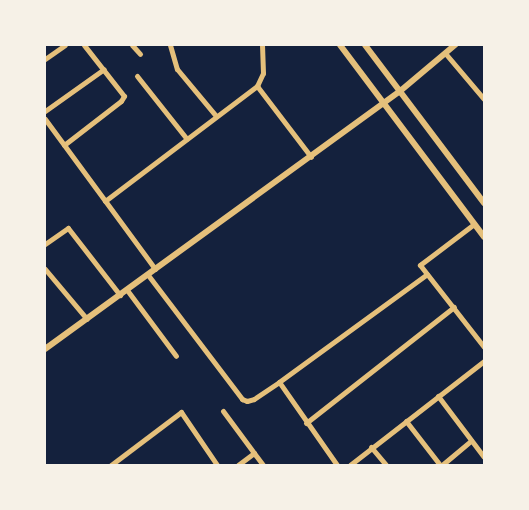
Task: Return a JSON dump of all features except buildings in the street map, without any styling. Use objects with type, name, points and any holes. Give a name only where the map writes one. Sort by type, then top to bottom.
[{"type":"street","points":[[45,59],[66,45]]},
{"type":"street","points":[[64,145],[121,101],[124,96],[84,45]]},
{"type":"street","points":[[132,45],[140,54]]},
{"type":"street","points":[[170,45],[177,69],[216,116]]},
{"type":"street","points":[[105,201],[257,86],[264,73],[262,45]]},
{"type":"street","points":[[340,45],[484,237]]},
{"type":"street","points":[[364,45],[484,203]]},
{"type":"street","points":[[45,349],[384,104],[455,45]]},
{"type":"street","points":[[445,53],[482,92],[484,99]]},
{"type":"street","points":[[45,111],[104,69]]},
{"type":"street","points":[[136,76],[187,139]]},
{"type":"street","points":[[257,86],[311,157]]},
{"type":"street","points":[[45,119],[155,269]]},
{"type":"street","points":[[474,224],[420,265],[484,347]]},
{"type":"street","points":[[45,244],[68,228],[120,295]]},
{"type":"street","points":[[45,269],[87,319]]},
{"type":"street","points":[[148,275],[242,399],[247,401],[254,399],[279,382],[427,274]]},
{"type":"street","points":[[127,290],[176,356]]},
{"type":"street","points":[[306,423],[454,307]]},
{"type":"street","points":[[350,465],[484,361]]},
{"type":"street","points":[[279,382],[337,465]]},
{"type":"street","points":[[438,396],[471,441],[483,453]]},
{"type":"street","points":[[223,411],[263,465]]},
{"type":"street","points":[[111,465],[181,412],[217,465]]},
{"type":"street","points":[[406,421],[441,465],[471,441]]},
{"type":"street","points":[[371,447],[386,465]]},
{"type":"street","points":[[238,465],[254,453]]}]
